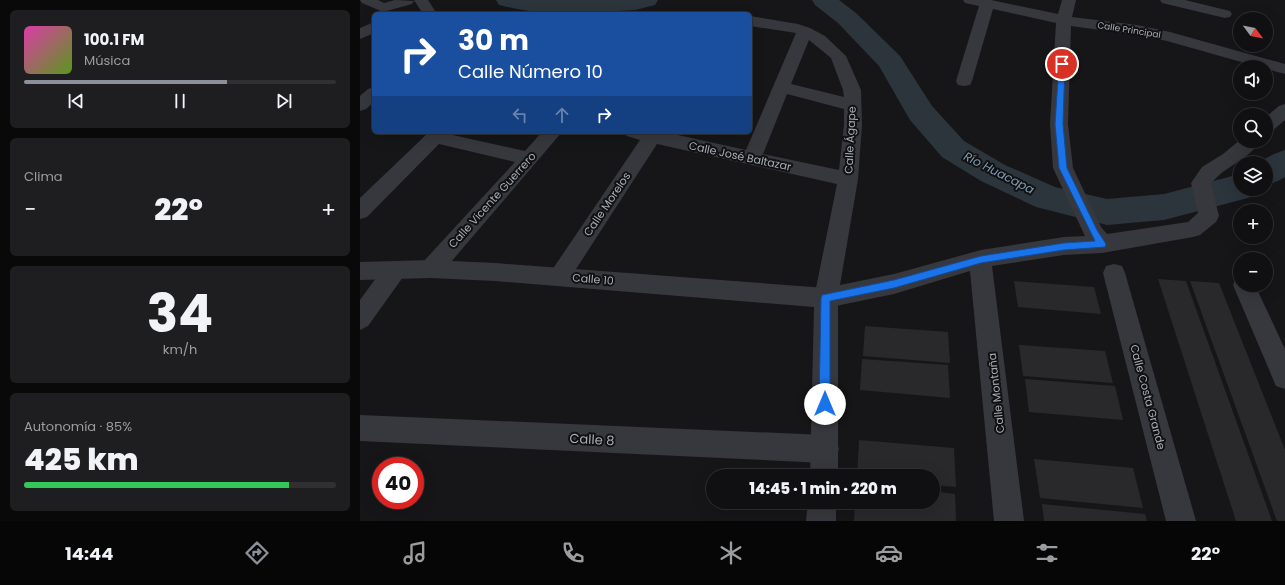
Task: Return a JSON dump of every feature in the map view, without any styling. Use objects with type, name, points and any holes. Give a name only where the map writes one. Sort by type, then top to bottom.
[{"type":"street","points":[[367,0],[381,11],[410,4],[426,12]]},
{"type":"street","name":"Calle Principal","points":[[970,0],[1064,20],[1137,30],[1170,37],[1285,69]]},
{"type":"street","points":[[1069,0],[1064,20],[1059,124],[1063,168],[1097,238]]},
{"type":"street","points":[[1167,0],[1225,14]]},
{"type":"street","points":[[964,81],[987,4]]},
{"type":"street","name":"Calle Ágape","points":[[752,21],[793,27],[805,31],[819,39],[838,56],[852,90],[853,125],[848,179],[826,298],[824,469]]},
{"type":"street","points":[[752,158],[805,31]]},
{"type":"street","points":[[782,87],[852,105]]},
{"type":"street","points":[[360,104],[372,95]]},
{"type":"street","points":[[1273,121],[1285,110]]},
{"type":"street","name":"Calle Vicente Guerrero","points":[[431,269],[551,134]]},
{"type":"street","name":"Calle Morelos","points":[[559,276],[645,134]]},
{"type":"street","name":"Calle José Baltazar","points":[[650,134],[848,179]]},
{"type":"street","points":[[360,211],[437,135],[529,159]]},
{"type":"street","name":"Calle 10","points":[[360,271],[431,269],[559,276],[826,298],[894,284],[981,260],[1064,246],[1097,238],[1193,229],[1209,216],[1201,183],[1209,172],[1230,159],[1243,148]]},
{"type":"street","name":"Calle Montaña","points":[[982,266],[1009,521]]},
{"type":"street","points":[[360,319],[395,270]]},
{"type":"street","name":"Calle Costa Grande","points":[[1114,273],[1181,521]]},
{"type":"street","points":[[1247,292],[1285,377]]},
{"type":"street","name":"Calle 8","points":[[360,428],[825,449]]},
{"type":"street","points":[[821,521],[822,509]]},
{"type":"building","points":[[1158,279],[1186,281],[1272,521],[1236,521]]},
{"type":"building","points":[[1014,281],[1094,287],[1101,314],[1018,307]]},
{"type":"building","points":[[1190,281],[1219,283],[1285,450],[1285,521],[1277,521]]},
{"type":"building","points":[[865,326],[948,332],[950,363],[863,356]]},
{"type":"building","points":[[1019,345],[1105,351],[1113,383],[1023,376]]},
{"type":"building","points":[[862,359],[948,365],[950,398],[860,390]]},
{"type":"building","points":[[1025,379],[1115,386],[1123,420],[1029,412]]},
{"type":"building","points":[[859,440],[954,448],[956,487],[940,486],[940,469],[857,469]]},
{"type":"building","points":[[1034,459],[1133,468],[1143,508],[1040,498]]},
{"type":"building","points":[[940,492],[955,494],[956,521],[854,521],[855,509],[940,509]]},
{"type":"building","points":[[1042,504],[1145,514],[1147,521],[1044,521]]},
{"type":"waterway","name":"Río Huacapa","points":[[508,0],[556,7],[635,3],[646,0]]},
{"type":"waterway","name":"Río Huacapa","points":[[824,0],[847,18],[890,62],[921,113],[953,149],[993,173],[1048,198],[1107,212],[1164,207],[1233,190]]},
{"type":"waterway","name":"Río Huacapa","points":[[1273,169],[1285,162]]},
{"type":"route","points":[[825,404],[826,298],[894,284],[981,260],[1064,246],[1102,244],[1093,232],[1063,168],[1059,124],[1062,64]]}]
